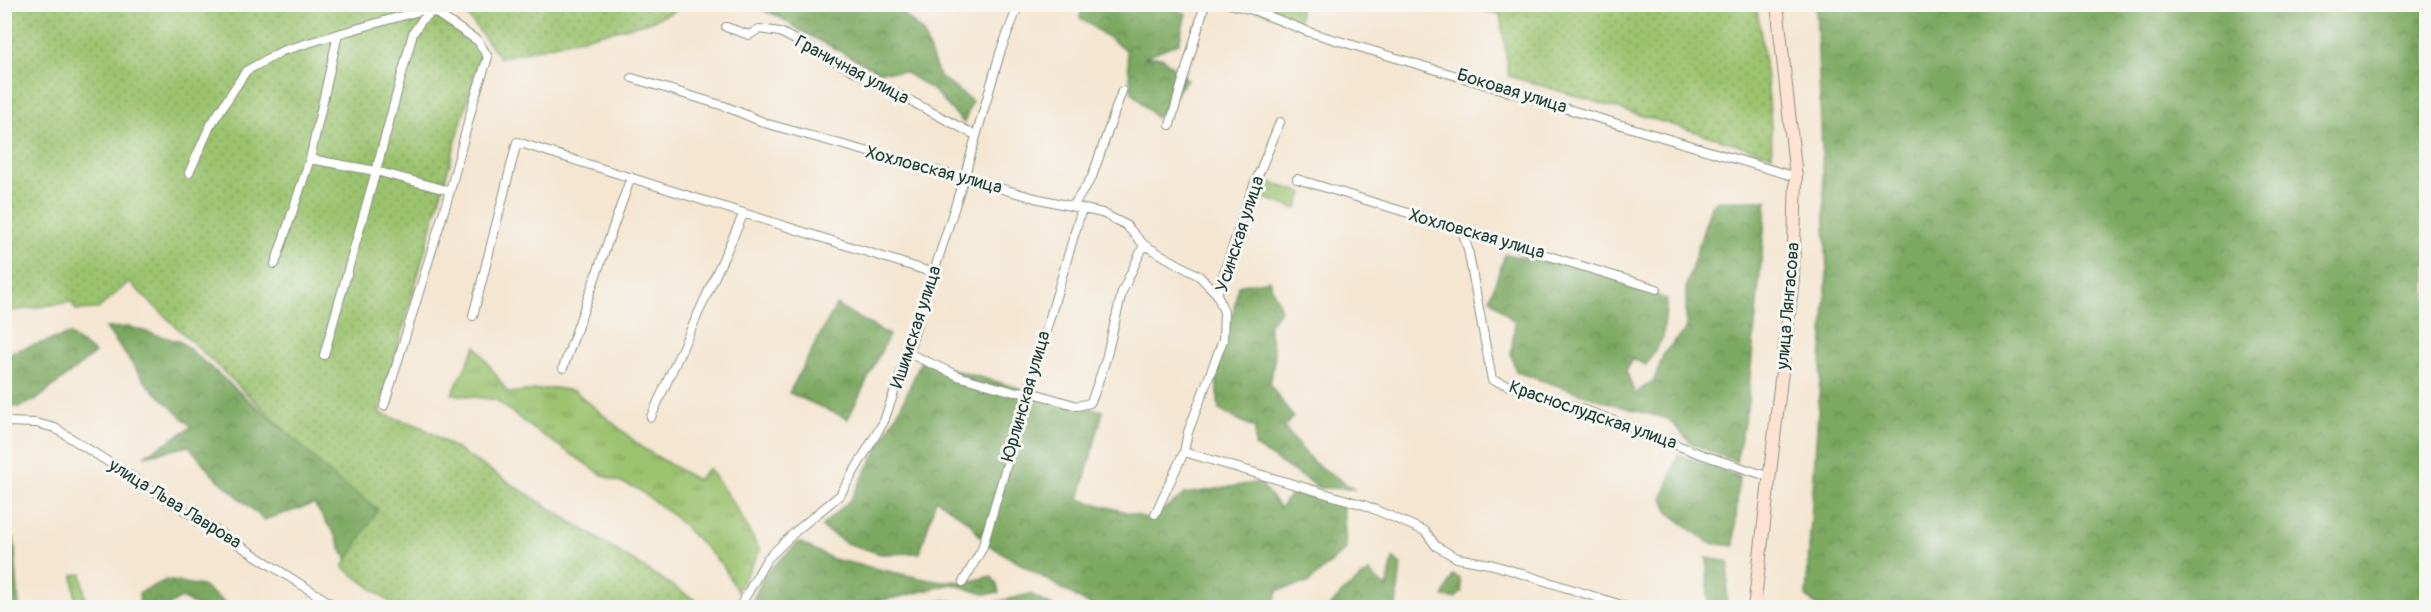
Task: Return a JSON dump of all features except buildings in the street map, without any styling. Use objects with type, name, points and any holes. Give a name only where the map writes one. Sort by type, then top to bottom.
[{"type":"main road","name":"улица Лянгасова","points":[[1754,608],[1793,278],[1796,177],[1777,4]]},
{"type":"street","name":"Ишимская улица","points":[[739,608],[767,559],[795,531],[840,495],[884,421],[964,178],[1001,50],[1019,4]]},
{"type":"street","points":[[1170,125],[1205,4]]},
{"type":"street","name":"Боковая улица","points":[[1229,4],[1256,11],[1309,32],[1796,177]]},
{"type":"street","points":[[189,173],[210,126],[246,71],[282,51],[423,10],[433,11],[478,41],[488,57],[474,99],[450,191],[384,406]]},
{"type":"street","points":[[324,355],[413,33],[422,20],[433,11]]},
{"type":"street","name":"Граничная улица","points":[[726,27],[749,35],[759,29],[780,32],[975,135]]},
{"type":"street","points":[[275,264],[310,159],[338,34]]},
{"type":"street","name":"Хохловская улица","points":[[632,78],[723,106],[768,124],[1035,198],[1102,213],[1126,225],[1143,245],[1199,276],[1217,294]]},
{"type":"street","name":"Юрлинская улица","points":[[963,582],[982,549],[1078,207],[1092,177],[1122,91]]},
{"type":"street","name":"Усинская улица","points":[[1155,514],[1184,452],[1188,432],[1223,340],[1224,312],[1217,294],[1248,200],[1280,122]]},
{"type":"street","points":[[473,316],[517,142],[934,273]]},
{"type":"street","points":[[310,159],[376,171],[450,191]]},
{"type":"street","points":[[562,368],[631,177]]},
{"type":"street","name":"Хохловская улица","points":[[1297,180],[1657,289]]},
{"type":"street","points":[[651,417],[744,213]]},
{"type":"street","name":"Краснослудская улица","points":[[1462,231],[1468,249],[1492,380],[1593,412],[1700,454],[1770,477]]},
{"type":"street","points":[[908,353],[961,377],[1014,392],[1027,391],[1077,406],[1090,403],[1106,359],[1122,292],[1143,245]]},
{"type":"street","name":"улица Льва Лаврова","points":[[4,422],[36,423],[55,428],[338,608]]},
{"type":"street","points":[[1184,452],[1364,505],[1425,531],[1436,546],[1457,558],[1494,565],[1631,608]]},
{"type":"green space","points":[[415,4],[430,9],[482,49],[379,413],[420,426],[706,607],[396,607],[343,567],[378,509],[336,479],[129,282],[98,309],[76,310],[71,302],[5,312],[5,5]]},
{"type":"green space","points":[[450,5],[689,5],[646,23],[500,58],[467,15]]},
{"type":"green space","points":[[750,5],[902,5],[900,10],[923,33],[939,76],[972,101],[964,123],[934,91],[905,72],[878,71],[803,32],[778,16]]},
{"type":"green space","points":[[1082,5],[1156,5],[1186,13],[1179,43],[1144,57],[1162,57],[1187,80],[1156,118],[1132,92],[1126,50],[1080,18]]},
{"type":"green space","points":[[1240,5],[1300,5],[1299,23]]},
{"type":"green space","points":[[1454,5],[1756,5],[1767,80],[1772,155],[1509,76],[1500,14]]},
{"type":"green space","points":[[1816,5],[2426,5],[2426,607],[1818,608],[1806,596],[1827,272]]},
{"type":"green space","points":[[1269,182],[1303,193],[1297,209],[1264,198]]},
{"type":"green space","points":[[1719,200],[1767,200],[1747,409],[1736,462],[1692,444],[1668,419],[1622,407],[1516,372],[1511,354],[1515,323],[1490,298],[1505,254],[1609,273],[1667,300],[1663,337],[1646,365],[1632,359],[1626,371],[1635,394],[1654,380],[1664,353],[1686,329],[1686,286],[1711,206]]},
{"type":"green space","points":[[1269,280],[1281,309],[1268,325],[1275,356],[1270,385],[1293,417],[1284,427],[1313,462],[1354,489],[1319,488],[1255,446],[1255,428],[1219,410],[1215,366],[1234,309],[1238,286]]},
{"type":"green space","points":[[836,305],[889,335],[848,419],[789,393]]},
{"type":"green space","points":[[130,327],[181,342],[392,523],[351,570],[335,535],[314,504],[264,520],[211,473],[189,446],[144,456],[192,427],[146,383],[106,328]]},
{"type":"green space","points":[[69,334],[95,353],[36,400],[19,407],[5,405],[5,354]]},
{"type":"green space","points":[[476,346],[508,393],[554,388],[575,391],[644,449],[697,480],[709,468],[737,509],[760,551],[737,591],[723,566],[689,531],[671,514],[636,488],[604,476],[532,428],[496,400],[452,394]]},
{"type":"green space","points":[[921,361],[1103,411],[1079,499],[1150,519],[1185,494],[1260,482],[1280,508],[1294,490],[1343,502],[1346,549],[1308,583],[1279,590],[1272,607],[1095,608],[985,543],[970,523],[936,499],[920,553],[881,554],[846,543],[821,527],[851,499],[904,400]]},
{"type":"green space","points":[[1678,455],[1739,476],[1734,546],[1709,543],[1668,512],[1663,497]]},
{"type":"green space","points":[[5,538],[14,538],[19,607],[5,607]]},
{"type":"green space","points":[[799,542],[833,559],[929,580],[967,582],[991,576],[997,584],[999,593],[984,594],[952,584],[895,598],[841,607],[749,608],[765,574]]},
{"type":"green space","points":[[1393,558],[1401,565],[1396,607],[1329,607],[1346,589],[1369,572],[1387,589]]},
{"type":"green space","points":[[1707,558],[1729,562],[1726,607],[1708,607]]},
{"type":"green space","points":[[82,574],[86,607],[76,607],[73,575]]},
{"type":"green space","points":[[1453,575],[1460,579],[1462,592],[1455,598],[1443,597]]},
{"type":"green space","points":[[166,580],[202,586],[231,607],[199,607],[181,598],[166,607],[140,607],[139,593]]},
{"type":"green space","points":[[1030,594],[1054,607],[911,607],[944,600],[983,605]]}]
